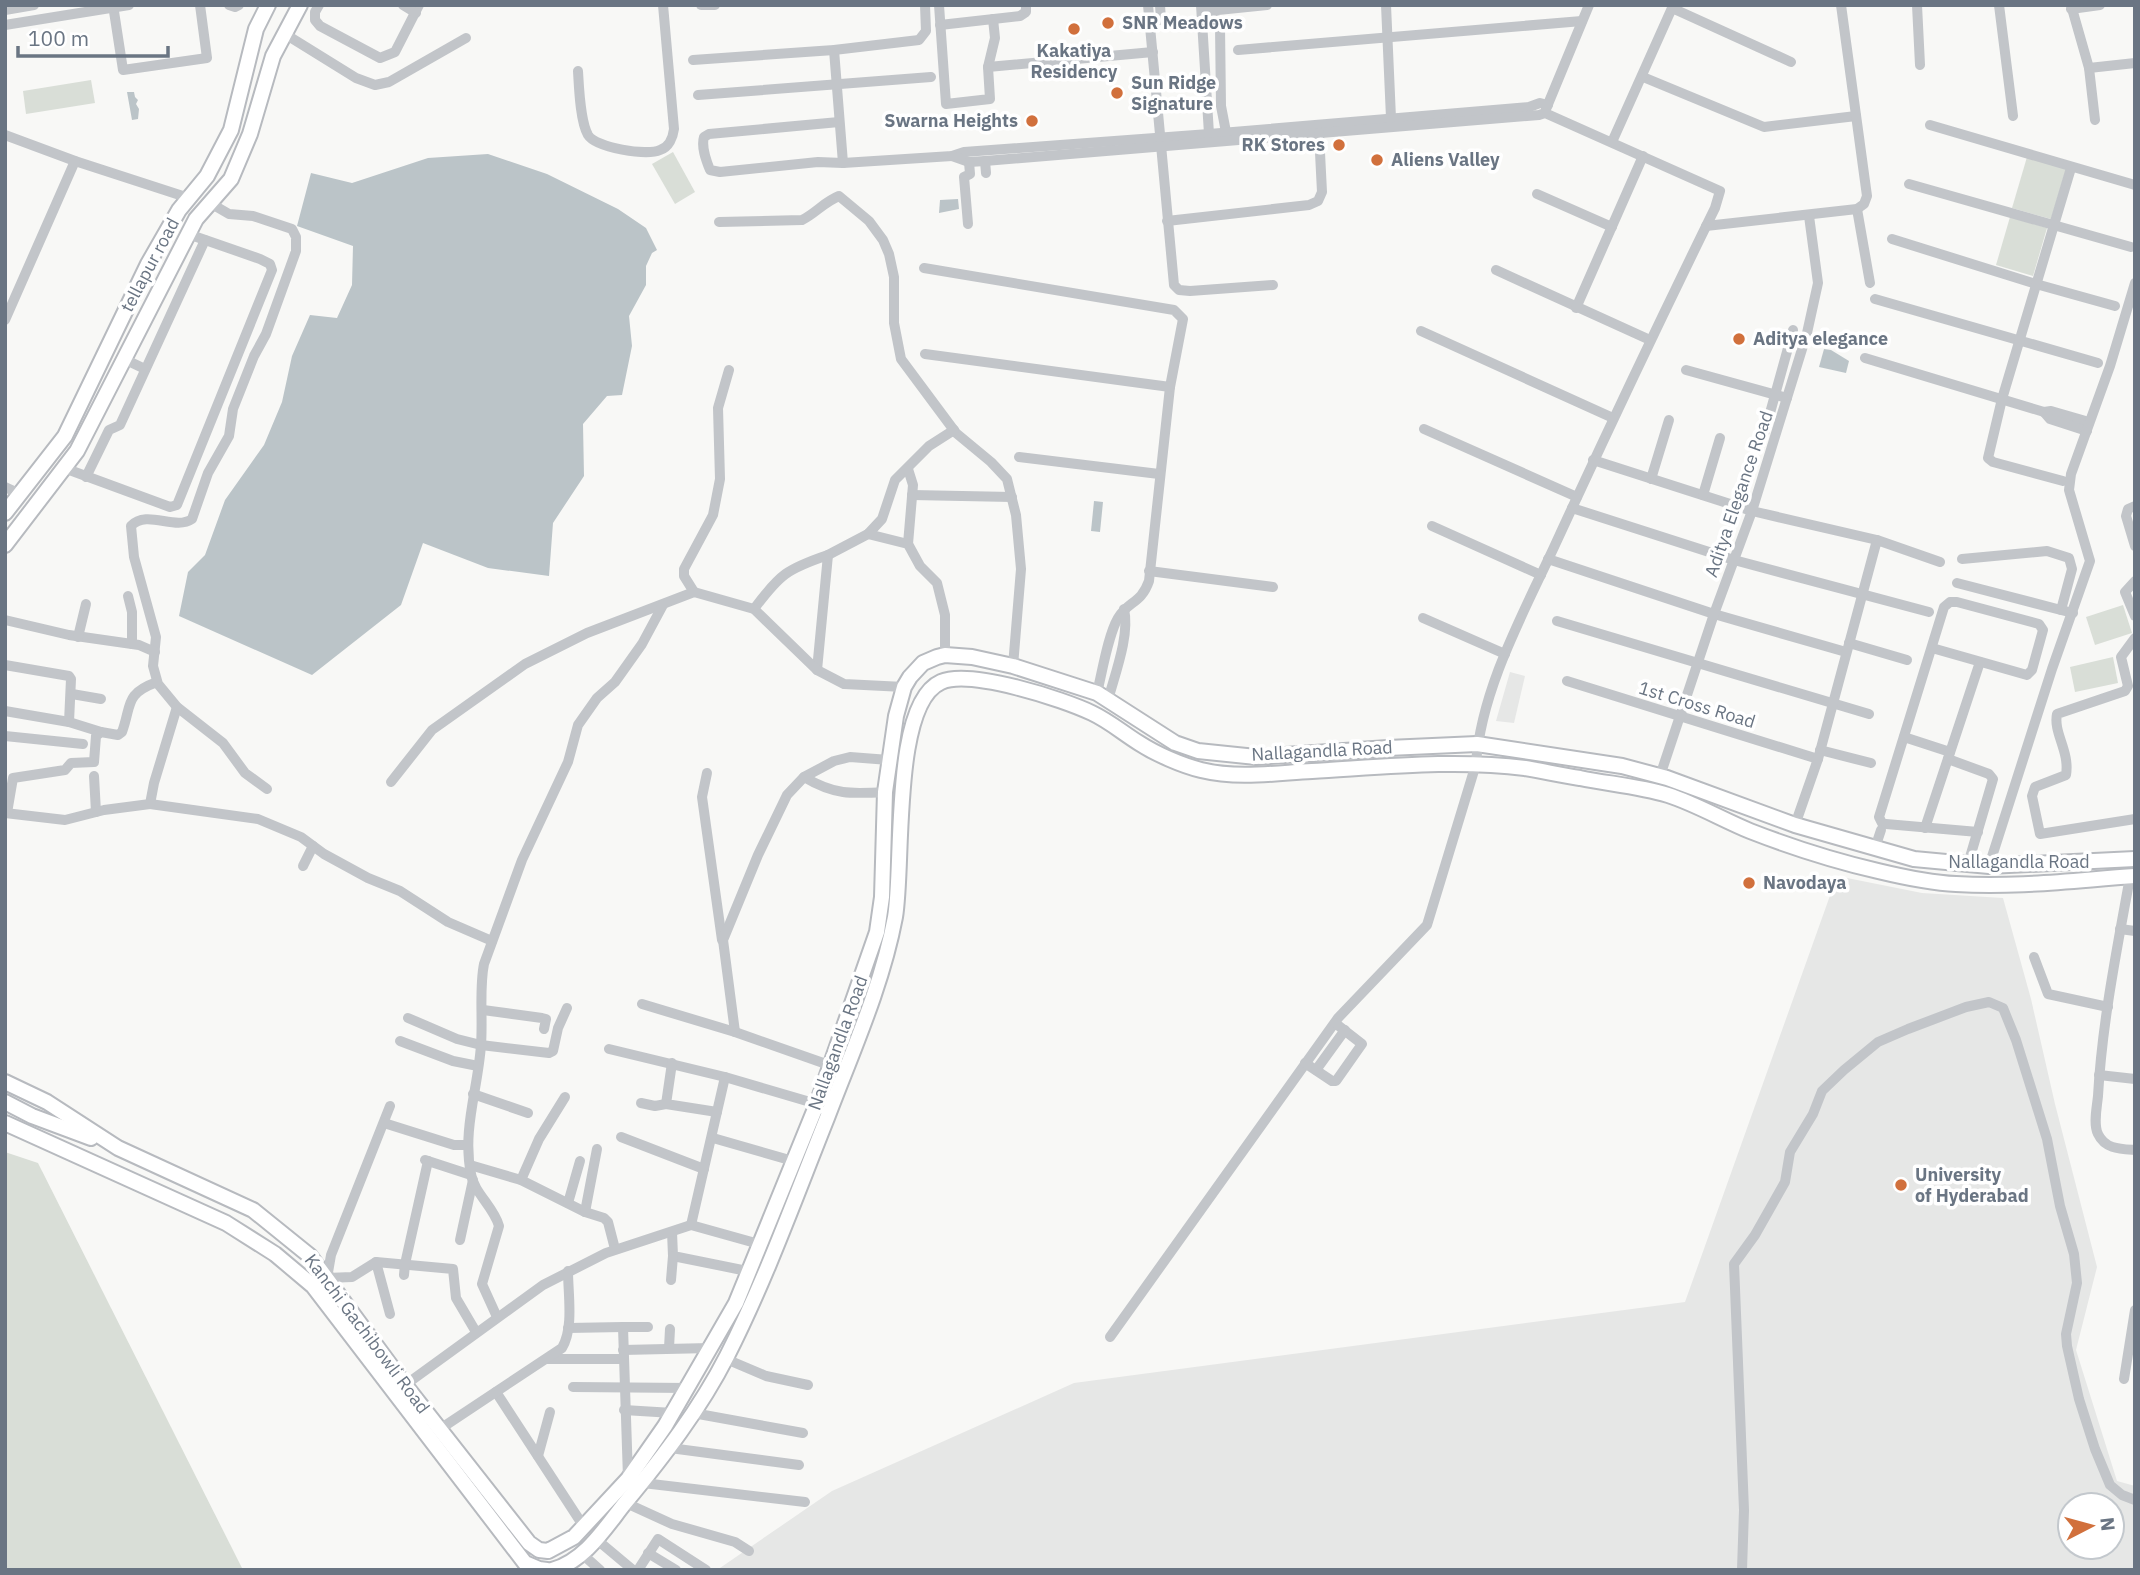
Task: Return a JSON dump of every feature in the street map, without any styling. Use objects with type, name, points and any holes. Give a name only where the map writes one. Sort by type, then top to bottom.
[{"type":"main road","name":"tellapur road","points":[[5,513],[65,436],[142,276],[179,210],[207,176],[231,130],[256,29],[268,5]]},
{"type":"main road","points":[[5,545],[77,451],[196,219],[231,180],[250,134],[274,56],[300,5]]},
{"type":"main road","points":[[142,276],[161,286]]},
{"type":"main road","points":[[904,687],[923,663],[945,655]]},
{"type":"main road","name":"Nallagandla Road","points":[[945,655],[1013,666],[1103,696],[1175,743],[1198,751],[1255,757],[1477,744],[1622,766],[1660,776],[1795,825],[1914,859],[1989,866],[2135,859]]},
{"type":"main road","name":"Nallagandla Road","points":[[552,1570],[564,1567],[596,1539],[670,1448],[726,1359],[768,1269],[866,1015],[887,948],[897,899],[906,743],[927,692],[935,684],[950,679],[971,678],[1013,686],[1089,711],[1125,731],[1141,745],[1195,769],[1225,775],[1476,764],[1567,775],[1668,795],[1753,832],[1819,854],[1912,877],[1953,884],[2008,884],[2132,876]]},
{"type":"main road","name":"Nallagandla Road","points":[[544,1551],[574,1537],[628,1479],[673,1413],[736,1303],[817,1104],[877,932],[882,897],[885,792],[904,687]]},
{"type":"main road","points":[[882,897],[897,899]]},
{"type":"main road","name":"Kanchi Gachibowli Road","points":[[5,1082],[47,1102],[118,1148],[253,1210],[310,1256],[400,1389],[525,1563],[547,1570]]},
{"type":"main road","points":[[5,1102],[32,1116],[118,1148]]},
{"type":"main road","name":"Kanchi Gachibowli Road","points":[[5,1122],[226,1223],[275,1254],[313,1286],[400,1389],[440,1429],[529,1544],[544,1551]]},
{"type":"street","points":[[5,9],[34,5]]},
{"type":"street","points":[[5,25],[129,5]]},
{"type":"street","points":[[113,6],[123,70],[207,58],[200,5]]},
{"type":"street","points":[[229,5],[239,5]]},
{"type":"street","points":[[319,5],[315,20],[320,26],[380,58],[395,52],[418,9],[403,5]]},
{"type":"street","points":[[578,71],[584,122],[589,137],[610,148],[660,151],[673,139],[674,129],[663,5]]},
{"type":"street","points":[[701,5],[715,5]]},
{"type":"street","points":[[693,60],[834,50],[919,40],[926,31],[925,5]]},
{"type":"street","points":[[939,5],[946,104],[990,99],[988,67],[995,38],[993,19]]},
{"type":"street","points":[[940,25],[1020,16],[1026,12],[1026,5]]},
{"type":"street","points":[[1148,5],[1174,285],[1179,290],[1190,292],[1273,285]]},
{"type":"street","points":[[1160,5],[1161,20]]},
{"type":"street","points":[[1206,8],[1267,5]]},
{"type":"street","points":[[1386,5],[1391,118]]},
{"type":"street","points":[[952,156],[969,162],[985,161],[1161,143],[1226,132],[1391,118],[1530,111],[1539,116],[1546,109],[1589,5]]},
{"type":"street","points":[[1706,226],[1809,216],[1857,209],[1864,204],[1867,196],[1841,5]]},
{"type":"street","points":[[1917,5],[1920,65]]},
{"type":"street","points":[[1998,5],[2014,116]]},
{"type":"street","points":[[2095,120],[2089,68],[2071,7],[2100,5]]},
{"type":"street","points":[[1612,142],[1673,7],[1791,62]]},
{"type":"street","points":[[1206,8],[1220,26],[1222,106],[1226,132]]},
{"type":"street","points":[[1206,8],[1209,134]]},
{"type":"street","points":[[1238,50],[1582,22]]},
{"type":"street","points":[[285,34],[356,78],[375,85],[388,82],[466,38]]},
{"type":"street","points":[[834,50],[843,163]]},
{"type":"street","points":[[988,67],[1153,52]]},
{"type":"street","points":[[2089,68],[2135,63]]},
{"type":"street","points":[[698,95],[931,77]]},
{"type":"street","points":[[1643,77],[1764,127],[1856,116]]},
{"type":"street","points":[[1110,1338],[1335,1023],[1427,925],[1476,764],[1477,744],[1505,654],[1720,191],[1546,109]]},
{"type":"street","points":[[839,122],[709,134],[704,137],[703,142],[706,161],[713,172],[818,162],[843,163],[952,156],[964,152],[1319,133],[1530,111]]},
{"type":"street","points":[[1930,125],[2135,185]]},
{"type":"street","points":[[1167,221],[1309,205],[1318,201],[1322,192],[1319,133]]},
{"type":"street","points":[[5,135],[189,198]]},
{"type":"street","points":[[1576,308],[1643,156]]},
{"type":"street","points":[[5,320],[75,161]]},
{"type":"street","points":[[985,161],[986,173]]},
{"type":"street","points":[[968,224],[964,177],[971,174],[969,162]]},
{"type":"street","points":[[2063,481],[1989,460],[2002,399],[2071,168]]},
{"type":"street","points":[[1909,184],[2132,247]]},
{"type":"street","points":[[1537,194],[1612,227]]},
{"type":"street","points":[[719,222],[802,220],[814,214],[825,201],[839,196],[869,221],[883,240],[891,263],[898,354],[954,430],[1004,474],[1012,497],[1024,570],[1013,666]]},
{"type":"street","points":[[210,204],[229,214],[253,216],[292,229],[296,237],[296,251],[266,334],[254,356],[233,410],[229,436],[208,474],[192,519],[185,523],[140,520],[131,526],[134,557],[156,636],[153,666],[157,682],[177,707],[223,743],[245,773],[267,789]]},
{"type":"street","points":[[1857,209],[1870,283]]},
{"type":"street","name":"Aditya Elegance Road","points":[[1660,776],[1714,614],[1752,511],[1807,333],[1818,283],[1809,216]]},
{"type":"street","points":[[64,468],[170,507],[177,505],[272,270],[270,264],[260,259],[188,234]]},
{"type":"street","points":[[1892,239],[2115,306]]},
{"type":"street","points":[[83,476],[108,430],[120,425],[205,240]]},
{"type":"street","points":[[924,268],[1174,310],[1183,319],[1170,387],[1149,581],[1141,598],[1124,609],[1115,622],[1103,696]]},
{"type":"street","points":[[1496,270],[1650,340]]},
{"type":"street","points":[[1989,866],[2091,561],[2069,490],[2071,474],[2135,283]]},
{"type":"street","points":[[1875,299],[2098,363]]},
{"type":"street","points":[[1765,431],[1793,330]]},
{"type":"street","points":[[1421,331],[1613,418]]},
{"type":"street","points":[[925,354],[1170,387]]},
{"type":"street","points":[[1866,358],[2044,412],[2051,411],[2088,426]]},
{"type":"street","points":[[124,359],[145,369]]},
{"type":"street","points":[[694,592],[684,576],[684,569],[713,515],[720,479],[718,408],[729,370]]},
{"type":"street","points":[[1686,370],[1788,395]]},
{"type":"street","points":[[1651,479],[1669,420]]},
{"type":"street","points":[[1424,429],[1577,496]]},
{"type":"street","points":[[754,609],[776,580],[793,568],[828,555],[868,534],[882,519],[895,480],[929,446],[954,430]]},
{"type":"street","points":[[1703,495],[1720,438]]},
{"type":"street","points":[[1019,457],[1159,474]]},
{"type":"street","points":[[1593,460],[1752,511],[1877,540],[1940,562]]},
{"type":"street","points":[[908,469],[913,485],[908,544],[920,566],[937,583],[946,615],[945,655]]},
{"type":"street","points":[[5,487],[20,494]]},
{"type":"street","points":[[912,495],[1012,497]]},
{"type":"street","points":[[2135,506],[2128,509],[2126,516],[2135,546]]},
{"type":"street","points":[[1572,508],[1734,560],[1929,612]]},
{"type":"street","points":[[1432,526],[1541,575]]},
{"type":"street","points":[[868,534],[908,544]]},
{"type":"street","points":[[1795,825],[1819,755],[1877,540]]},
{"type":"street","points":[[1962,559],[2047,551],[2069,558],[2073,569],[2061,610]]},
{"type":"street","points":[[817,670],[828,555]]},
{"type":"street","points":[[1548,559],[1714,614],[1907,660]]},
{"type":"street","points":[[1149,571],[1273,587]]},
{"type":"street","points":[[2134,582],[2125,592],[2135,616]]},
{"type":"street","points":[[1957,583],[2073,613]]},
{"type":"street","points":[[391,782],[432,730],[525,664],[587,633],[694,592],[754,609],[817,670],[844,684],[904,687]]},
{"type":"street","points":[[128,596],[132,612],[132,644]]},
{"type":"street","points":[[1932,648],[2029,674],[2043,634],[2042,626],[1950,601],[1944,607],[1879,817],[1882,823],[1886,824],[1978,832]]},
{"type":"street","points":[[78,637],[86,604]]},
{"type":"street","points":[[460,1240],[471,1173],[467,1145],[481,1045],[481,978],[492,941],[522,860],[569,762],[578,725],[597,698],[615,682],[642,644],[663,605]]},
{"type":"street","points":[[1423,618],[1505,654]]},
{"type":"street","points":[[5,620],[78,637],[132,644],[155,652]]},
{"type":"street","points":[[1557,621],[1868,714]]},
{"type":"street","points":[[2133,643],[2122,657],[2130,690],[2057,714],[2055,722],[2068,761],[2066,775],[2035,787],[2032,796],[2040,834],[2135,819]]},
{"type":"street","points":[[1925,828],[1980,662]]},
{"type":"street","points":[[5,666],[69,676],[72,694],[69,722]]},
{"type":"street","name":"1st Cross Road","points":[[1567,681],[1819,755],[1871,763]]},
{"type":"street","points":[[5,711],[118,734],[122,732],[128,705],[134,694],[157,682]]},
{"type":"street","points":[[72,694],[101,699]]},
{"type":"street","points":[[150,804],[153,783],[177,707]]},
{"type":"street","points":[[102,732],[95,738],[94,762],[71,763],[65,770],[13,778],[6,813],[65,820],[96,812],[150,804],[258,819],[301,837],[368,878],[400,891],[448,922],[492,941]]},
{"type":"street","points":[[5,736],[83,744]]},
{"type":"street","points":[[1904,737],[1989,774],[1993,779],[1968,864]]},
{"type":"street","points":[[723,940],[787,795],[804,777],[834,761],[850,757],[889,760]]},
{"type":"street","points":[[707,773],[702,797],[735,1032]]},
{"type":"street","points":[[94,776],[96,812]]},
{"type":"street","points":[[804,777],[832,792],[885,792]]},
{"type":"street","points":[[1875,848],[1881,830]]},
{"type":"street","points":[[303,866],[313,846]]},
{"type":"street","points":[[2132,876],[2120,929],[2108,1007],[2099,1075],[2096,1130],[2099,1138],[2107,1145],[2116,1149],[2135,1150]]},
{"type":"street","points":[[2120,929],[2135,931]]},
{"type":"street","points":[[2034,957],[2048,993],[2108,1007]]},
{"type":"street","points":[[1742,1570],[1744,1510],[1734,1264],[1755,1235],[1785,1182],[1790,1152],[1813,1114],[1822,1091],[1878,1042],[1966,1007],[1989,1002],[2003,1008],[2016,1040],[2047,1139],[2060,1206],[2071,1240],[2077,1283],[2066,1334],[2079,1399],[2110,1485],[2122,1495],[2135,1500]]},
{"type":"street","points":[[642,1004],[830,1065]]},
{"type":"street","points":[[408,1018],[457,1039],[481,1045],[552,1052],[567,1008]]},
{"type":"street","points":[[483,1010],[546,1019],[544,1029]]},
{"type":"street","points":[[1306,1063],[1335,1082],[1355,1055],[1362,1042],[1335,1023]]},
{"type":"street","points":[[1316,1070],[1345,1030]]},
{"type":"street","points":[[1322,1040],[1332,1047]]},
{"type":"street","points":[[400,1041],[453,1061],[478,1066]]},
{"type":"street","points":[[609,1049],[725,1077],[817,1104]]},
{"type":"street","points":[[666,1104],[672,1063]]},
{"type":"street","points":[[2099,1075],[2135,1079]]},
{"type":"street","points":[[691,1225],[725,1077]]},
{"type":"street","points":[[474,1094],[528,1113]]},
{"type":"street","points":[[521,1180],[539,1139],[565,1097]]},
{"type":"street","points":[[641,1103],[717,1112]]},
{"type":"street","points":[[390,1105],[338,1235],[327,1278],[352,1278],[376,1262],[404,1269],[453,1269],[456,1298],[476,1332]]},
{"type":"street","points":[[384,1123],[454,1144],[467,1145]]},
{"type":"street","points":[[621,1137],[704,1169]]},
{"type":"street","points":[[713,1138],[793,1161]]},
{"type":"street","points":[[585,1212],[597,1149]]},
{"type":"street","points":[[404,1269],[427,1161],[471,1173],[521,1180],[608,1222],[615,1250]]},
{"type":"street","points":[[568,1203],[580,1161]]},
{"type":"street","points":[[471,1173],[499,1226],[482,1284],[497,1317]]},
{"type":"street","points":[[400,1389],[543,1285],[615,1250],[691,1225],[759,1244]]},
{"type":"street","points":[[671,1280],[672,1233]]},
{"type":"street","points":[[673,1256],[747,1272]]},
{"type":"street","points":[[376,1262],[390,1314]]},
{"type":"street","points":[[440,1429],[562,1348],[568,1328],[568,1271]]},
{"type":"street","points":[[2124,1379],[2135,1310]]},
{"type":"street","points":[[623,1327],[628,1479]]},
{"type":"street","points":[[568,1328],[648,1327]]},
{"type":"street","points":[[670,1329],[670,1348]]},
{"type":"street","points":[[546,1359],[670,1348],[710,1348]]},
{"type":"street","points":[[726,1359],[766,1376],[808,1385]]},
{"type":"street","points":[[573,1387],[688,1388]]},
{"type":"street","points":[[496,1392],[584,1527]]},
{"type":"street","points":[[624,1410],[673,1413]]},
{"type":"street","points":[[538,1456],[551,1412]]},
{"type":"street","points":[[693,1413],[803,1433]]},
{"type":"street","points":[[670,1448],[799,1465]]},
{"type":"street","points":[[643,1483],[804,1502]]},
{"type":"street","points":[[625,1503],[672,1524],[735,1542],[749,1550]]},
{"type":"street","points":[[596,1539],[635,1570],[658,1539],[706,1570]]},
{"type":"street","points":[[581,1553],[600,1570]]},
{"type":"street","points":[[648,1553],[676,1570]]},
{"type":"shaded area","points":[[91,80],[95,103],[26,114],[23,91]]},
{"type":"shaded area","points":[[127,92],[134,92],[138,100],[138,119],[132,120]]},
{"type":"shaded area","points":[[673,152],[695,192],[675,204],[652,164]]},
{"type":"shaded area","points":[[488,154],[547,174],[618,209],[646,228],[657,250],[652,253],[646,266],[646,285],[629,316],[632,346],[622,395],[607,396],[583,424],[584,476],[553,523],[549,576],[488,568],[423,543],[401,605],[312,675],[179,616],[188,572],[205,555],[225,500],[264,445],[282,402],[292,356],[310,315],[337,318],[352,285],[353,246],[297,226],[311,173],[352,183],[428,158]]},
{"type":"shaded area","points":[[2027,157],[2066,169],[2051,219],[2012,208]]},
{"type":"shaded area","points":[[958,199],[959,209],[939,213],[940,200]]},
{"type":"shaded area","points":[[2010,217],[2047,228],[2033,276],[1996,265]]},
{"type":"shaded area","points":[[1824,349],[1831,350],[1849,361],[1846,373],[1819,367]]},
{"type":"shaded area","points":[[1094,501],[1103,502],[1100,532],[1091,531]]},
{"type":"shaded area","points":[[2123,605],[2132,633],[2095,645],[2086,617]]},
{"type":"shaded area","points":[[2113,657],[2118,683],[2075,692],[2070,667]]},
{"type":"shaded area","points":[[1510,672],[1525,676],[1514,723],[1496,721]]},
{"type":"shaded area","name":"University of Hyderabad","points":[[1837,876],[1922,893],[2003,898],[2031,999],[2097,1267],[2076,1350],[2117,1481],[2135,1486],[2135,1570],[717,1570],[832,1491],[1074,1383],[1685,1302]]},
{"type":"shaded area","points":[[5,1152],[38,1163],[243,1570],[5,1570]]},
{"type":"place","name":"SNR Meadows","points":[[1108,23]]},
{"type":"place","name":"Kakatiya Residency","points":[[1074,29]]},
{"type":"place","name":"Sun Ridge Signature","points":[[1117,93]]},
{"type":"place","name":"Swarna Heights","points":[[1032,121]]},
{"type":"place","name":"RK Stores","points":[[1339,145]]},
{"type":"place","name":"Aliens Valley","points":[[1377,160]]},
{"type":"place","name":"Aditya elegance","points":[[1739,339]]},
{"type":"place","name":"Navodaya","points":[[1749,883]]},
{"type":"place","name":"University of Hyderabad","points":[[1901,1185]]}]
